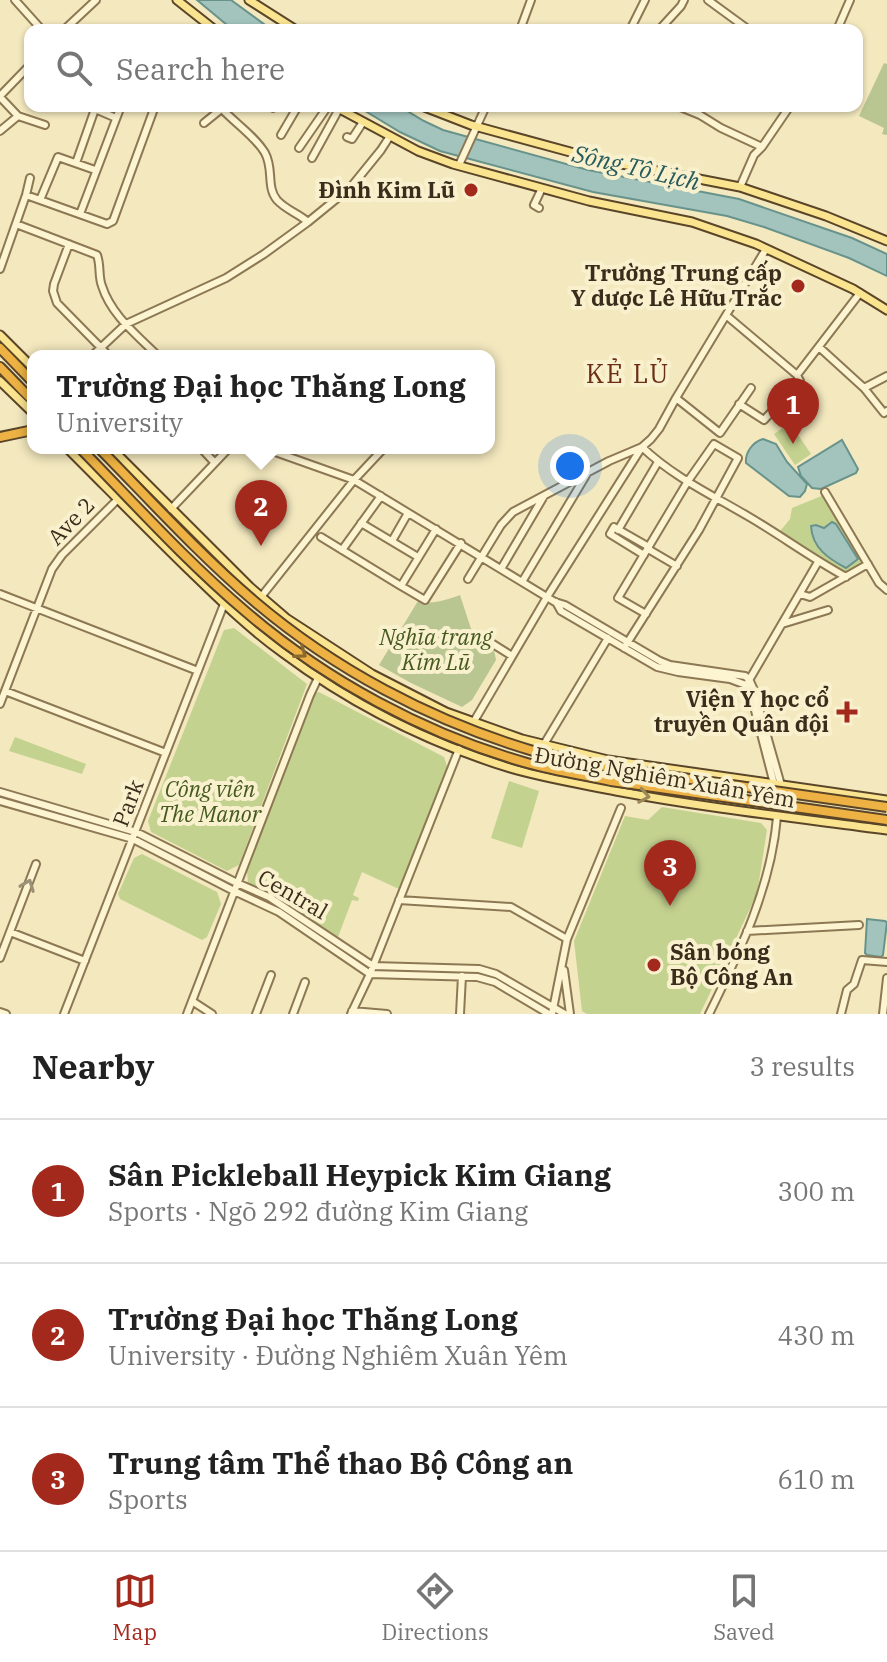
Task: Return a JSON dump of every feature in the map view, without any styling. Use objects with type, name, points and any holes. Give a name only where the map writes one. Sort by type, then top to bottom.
[{"type":"highway","points":[[0,348],[27,376]]},
{"type":"highway","points":[[0,367],[27,395]]},
{"type":"highway","points":[[0,437],[27,431]]},
{"type":"highway","points":[[86,454],[245,611],[341,680],[417,721],[527,763],[570,773],[887,820]]},
{"type":"highway","points":[[105,454],[205,555],[287,628],[378,687],[423,709],[530,750],[574,760],[887,807]]},
{"type":"main road","points":[[177,0],[207,24]]},
{"type":"main road","points":[[249,0],[287,24]]},
{"type":"main road","points":[[345,112],[418,151],[589,201],[692,222],[766,249],[860,293],[887,310]]},
{"type":"main road","points":[[436,112],[474,129],[604,162],[740,187],[887,241]]},
{"type":"main road","points":[[0,335],[27,362]]},
{"type":"main road","points":[[0,381],[27,407]]},
{"type":"main road","name":"Đường Nghiêm Xuân Yêm","points":[[73,454],[224,604],[270,643],[361,705],[509,768],[563,781],[777,817],[887,830]]},
{"type":"main road","name":"Đường Nghiêm Xuân Yêm","points":[[117,454],[286,618],[391,685],[473,723],[543,746],[608,760],[887,800]]},
{"type":"main road","points":[[318,678],[335,651]]},
{"type":"main road","points":[[853,825],[860,814],[856,796]]},
{"type":"street","points":[[15,0],[37,24]]},
{"type":"street","points":[[70,24],[96,0]]},
{"type":"street","points":[[522,24],[531,0]]},
{"type":"street","points":[[633,24],[645,0]]},
{"type":"street","points":[[664,24],[684,0]]},
{"type":"street","points":[[708,0],[741,24]]},
{"type":"street","points":[[840,24],[850,0]]},
{"type":"street","points":[[24,71],[0,96],[18,116],[45,125]]},
{"type":"street","points":[[76,163],[91,112]]},
{"type":"street","points":[[102,112],[116,118]]},
{"type":"street","points":[[80,214],[118,112]]},
{"type":"street","points":[[26,195],[107,224],[115,217],[153,112]]},
{"type":"street","points":[[204,123],[217,112]]},
{"type":"street","points":[[228,112],[264,151],[272,167],[270,181],[276,199],[308,222]]},
{"type":"street","points":[[281,135],[294,112]]},
{"type":"street","points":[[299,148],[324,112]]},
{"type":"street","points":[[312,158],[334,112]]},
{"type":"street","points":[[460,163],[483,112]]},
{"type":"street","points":[[693,112],[762,147]]},
{"type":"street","points":[[740,187],[754,155],[786,112]]},
{"type":"street","points":[[0,131],[18,116]]},
{"type":"street","points":[[347,137],[352,139],[363,122]]},
{"type":"street","points":[[100,348],[126,324],[226,278],[308,222],[351,187],[390,136]]},
{"type":"street","points":[[40,200],[58,157],[95,170]]},
{"type":"street","points":[[0,269],[30,178]]},
{"type":"street","points":[[539,208],[534,205],[542,188]]},
{"type":"street","points":[[16,224],[97,255],[100,283],[109,303],[152,350]]},
{"type":"street","points":[[69,244],[53,291],[57,303],[102,350]]},
{"type":"street","points":[[473,723],[547,597],[642,447],[659,429],[766,249]]},
{"type":"street","points":[[797,375],[860,293]]},
{"type":"street","points":[[727,316],[797,375],[800,381],[764,420],[739,404]]},
{"type":"street","points":[[819,347],[864,388],[884,413],[887,411]]},
{"type":"street","points":[[864,388],[887,376]]},
{"type":"street","points":[[676,398],[720,433],[751,388]]},
{"type":"street","points":[[626,645],[677,566],[738,458],[714,444],[688,481],[618,598],[646,614]]},
{"type":"street","points":[[642,447],[658,462],[846,577]]},
{"type":"street","points":[[468,579],[513,512],[642,447]]},
{"type":"street","points":[[207,454],[214,462]]},
{"type":"street","points":[[171,509],[223,454]]},
{"type":"street","points":[[281,454],[354,480],[461,543],[608,638],[626,645]]},
{"type":"street","points":[[261,597],[378,454]]},
{"type":"street","points":[[658,462],[618,530],[614,527],[610,534],[677,566]]},
{"type":"street","points":[[522,582],[588,472]]},
{"type":"street","points":[[825,492],[879,583],[887,590]]},
{"type":"street","points":[[501,569],[545,494]]},
{"type":"street","points":[[342,550],[381,496]]},
{"type":"street","name":"Ave 2","points":[[0,704],[56,562],[118,499]]},
{"type":"street","points":[[392,541],[408,513]]},
{"type":"street","points":[[361,523],[418,557]]},
{"type":"street","points":[[401,586],[436,529]]},
{"type":"street","points":[[321,537],[425,600],[461,543]]},
{"type":"street","points":[[748,682],[818,562]]},
{"type":"street","points":[[800,594],[810,597],[868,564]]},
{"type":"street","points":[[0,594],[198,671]]},
{"type":"street","name":"Park","points":[[64,1014],[224,604]]},
{"type":"street","points":[[563,608],[649,659],[679,669],[740,674],[754,690],[778,785]]},
{"type":"street","points":[[792,608],[805,617]]},
{"type":"street","points":[[782,624],[828,610]]},
{"type":"street","points":[[477,634],[512,656]]},
{"type":"street","points":[[543,746],[608,638]]},
{"type":"street","points":[[187,1014],[318,678]]},
{"type":"street","points":[[5,691],[166,753]]},
{"type":"street","points":[[387,1014],[351,1013],[372,970],[459,749]]},
{"type":"street","name":"Central","points":[[0,792],[134,836],[269,897],[372,970]]},
{"type":"street","name":"Central","points":[[0,801],[134,836],[279,912],[372,970]]},
{"type":"street","points":[[552,1012],[567,939],[621,808]]},
{"type":"street","points":[[719,1014],[710,1013],[764,887],[777,817]]},
{"type":"street","points":[[0,958],[36,864]]},
{"type":"street","points":[[399,900],[511,907],[567,939]]},
{"type":"street","points":[[747,931],[859,925]]},
{"type":"street","points":[[10,932],[85,961]]},
{"type":"street","points":[[841,1014],[847,990],[854,984],[862,960],[887,962]]},
{"type":"street","points":[[372,970],[477,977],[495,982],[552,1012],[568,1014],[563,961]]},
{"type":"street","points":[[372,970],[479,969],[496,974],[552,1012]]},
{"type":"street","points":[[256,1014],[271,975]]},
{"type":"street","points":[[460,1014],[462,976]]},
{"type":"street","points":[[883,1014],[887,978]]},
{"type":"street","points":[[293,1014],[305,982]]},
{"type":"street","points":[[192,1001],[212,1014]]},
{"type":"street","points":[[0,1012],[6,1014]]},
{"type":"green space","points":[[884,63],[887,64],[887,135],[882,134],[884,128],[859,116]]},
{"type":"green space","points":[[790,423],[811,454],[795,465],[774,434]]},
{"type":"green space","points":[[824,495],[864,562],[845,574],[781,536],[792,508]]},
{"type":"green space","name":"Nghĩa trang Kim Lũ","points":[[460,595],[474,638],[494,650],[496,660],[472,700],[462,707],[379,665],[418,601],[434,602]]},
{"type":"green space","name":"Công viên The Manor","points":[[234,628],[307,684],[239,865],[227,871],[151,832],[148,821],[224,630]]},
{"type":"green space","points":[[319,692],[444,757],[448,769],[399,889],[362,872],[353,895],[359,898],[358,901],[352,900],[338,937],[270,893],[248,884],[247,871],[314,694]]},
{"type":"green space","points":[[15,737],[86,764],[82,774],[9,751]]},
{"type":"green space","points":[[509,781],[539,791],[522,848],[491,838]]},
{"type":"green space","points":[[662,807],[761,823],[767,830],[757,894],[700,1014],[587,1014],[582,1011],[574,941],[625,816],[648,820]]},
{"type":"green space","name":"Công viên The Manor","points":[[142,854],[217,892],[221,904],[207,937],[202,940],[120,899],[118,894],[134,858]]},
{"type":"water","points":[[197,0],[231,0],[264,24],[226,24]]},
{"type":"water","points":[[367,112],[409,112],[443,130],[588,170],[739,199],[852,238],[887,254],[887,276],[849,258],[727,216],[593,192],[440,151]]},
{"type":"water","points":[[763,439],[776,444],[807,484],[800,497],[789,496],[746,463],[750,448]]},
{"type":"water","points":[[842,440],[858,469],[856,473],[821,489],[812,488],[801,476],[798,467]]},
{"type":"water","points":[[832,522],[858,559],[846,568],[822,552],[814,541],[811,526],[824,528]]},
{"type":"water","points":[[867,919],[887,922],[881,957],[865,953]]},
{"type":"place","name":"Đình Kim Lũ","points":[[471,190]]},
{"type":"place","name":"Trường Trung cấp Y dược Lê Hữu Trắc","points":[[798,286]]},
{"type":"place","name":"Sân Pickleball Heypick Kim Giang","points":[[793,444]]},
{"type":"place","name":"Trường Đại học Thăng Long","points":[[261,546]]},
{"type":"place","name":"Viện Y học cổ truyền Quân đội","points":[[847,712]]},
{"type":"place","name":"Trung tâm Thể thao Bộ Công an","points":[[670,906]]},
{"type":"place","name":"Sân bóng Bộ Công An","points":[[654,965]]},
{"type":"district","name":"KẺ LỦ","points":[[628,374]]},
{"type":"water label","name":"Sông Tô Lịch","points":[[636,168]]}]
